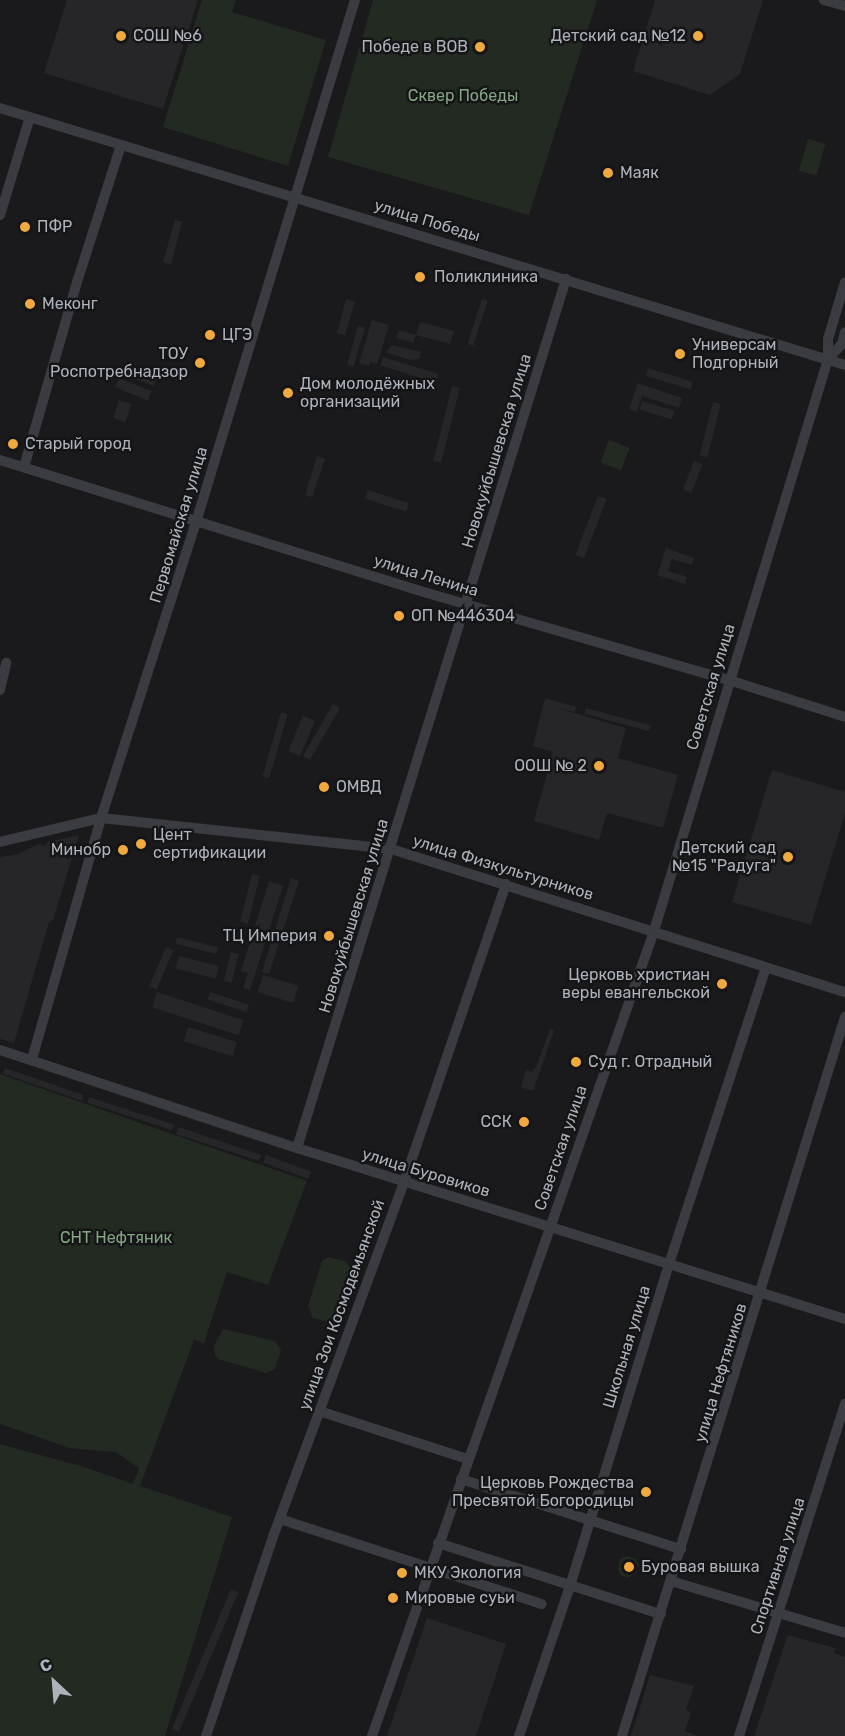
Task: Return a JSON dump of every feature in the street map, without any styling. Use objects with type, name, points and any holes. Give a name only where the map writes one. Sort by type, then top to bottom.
[{"type":"street","name":"Первомайская улица","points":[[32,1059],[101,818],[197,519],[355,0]]},
{"type":"street","points":[[824,0],[845,6]]},
{"type":"street","name":"улица Победы","points":[[0,108],[845,365]]},
{"type":"street","points":[[0,215],[30,117]]},
{"type":"street","points":[[24,467],[77,282],[122,145]]},
{"type":"street","name":"Новокуйбышевская улица","points":[[297,1148],[392,849],[465,603],[567,279]]},
{"type":"street","name":"Советская улица","points":[[372,1736],[654,931],[828,360],[828,339],[845,282]]},
{"type":"street","name":"Советская улица","points":[[828,360],[842,344],[845,332]]},
{"type":"street","name":"улица Ленина","points":[[0,460],[845,717]]},
{"type":"street","points":[[0,690],[6,663]]},
{"type":"street","name":"улица Физкультурников","points":[[0,842],[101,818],[392,849],[845,992]]},
{"type":"street","name":"улица Зои Космодемьянской","points":[[206,1736],[280,1519],[404,1182],[506,884]]},
{"type":"street","name":"Школьная улица","points":[[519,1736],[570,1586],[669,1264],[765,968]]},
{"type":"street","name":"улица Нефтяников","points":[[622,1736],[762,1292],[845,1017]]},
{"type":"street","name":"улица Буровиков","points":[[0,1050],[297,1148],[845,1319]]},
{"type":"street","name":"Спортивная улица","points":[[739,1736],[845,1404]]},
{"type":"street","points":[[319,1411],[468,1459]]},
{"type":"street","points":[[461,1479],[681,1549]]},
{"type":"street","points":[[280,1519],[542,1604]]},
{"type":"street","points":[[438,1543],[661,1614]]},
{"type":"street","points":[[671,1581],[845,1633]]},
{"type":"shaded area","name":"СОШ №6","points":[[67,0],[198,0],[163,109],[44,73]]},
{"type":"shaded area","name":"Детский сад №12","points":[[655,0],[763,0],[740,74],[710,95],[633,71]]},
{"type":"shaded area","points":[[175,220],[182,222],[171,265],[163,262]]},
{"type":"shaded area","points":[[346,299],[355,302],[345,335],[337,333]]},
{"type":"shaded area","points":[[482,299],[488,301],[473,346],[467,344]]},
{"type":"shaded area","points":[[372,320],[389,325],[377,364],[370,362],[369,366],[359,363]]},
{"type":"shaded area","points":[[420,322],[454,331],[450,344],[416,335]]},
{"type":"shaded area","points":[[358,326],[365,328],[354,366],[347,364]]},
{"type":"shaded area","points":[[399,330],[416,335],[413,343],[396,338]]},
{"type":"shaded area","points":[[392,345],[421,352],[419,359],[409,360],[386,352]]},
{"type":"shaded area","points":[[383,357],[438,374],[436,383],[380,366]]},
{"type":"shaded area","points":[[124,364],[158,377],[154,386],[120,373]]},
{"type":"shaded area","points":[[648,368],[693,382],[691,389],[646,376]]},
{"type":"shaded area","points":[[119,378],[151,391],[148,400],[115,387]]},
{"type":"shaded area","points":[[638,383],[682,398],[679,408],[642,396],[637,412],[629,409]]},
{"type":"shaded area","points":[[452,386],[460,388],[441,463],[433,461]]},
{"type":"shaded area","points":[[119,400],[131,404],[125,422],[113,418]]},
{"type":"shaded area","points":[[642,401],[675,411],[672,420],[639,410]]},
{"type":"shaded area","points":[[713,402],[721,404],[707,457],[700,455]]},
{"type":"shaded area","points":[[317,456],[325,459],[312,497],[305,495]]},
{"type":"shaded area","points":[[694,461],[702,464],[691,493],[683,490]]},
{"type":"shaded area","points":[[368,490],[409,503],[406,512],[365,499]]},
{"type":"shaded area","points":[[598,496],[606,499],[584,558],[575,555]]},
{"type":"shaded area","points":[[666,548],[694,558],[692,565],[672,559],[668,571],[687,577],[685,584],[657,575]]},
{"type":"shaded area","name":"ООШ № 2","points":[[545,698],[576,707],[575,712],[560,709],[626,728],[618,758],[678,775],[663,828],[607,813],[599,840],[534,821],[553,752],[533,746]]},
{"type":"shaded area","points":[[333,704],[340,708],[310,760],[303,756]]},
{"type":"shaded area","points":[[586,708],[651,725],[649,731],[584,714]]},
{"type":"shaded area","points":[[281,712],[288,714],[269,778],[263,776]]},
{"type":"shaded area","points":[[303,716],[315,721],[300,756],[288,751]]},
{"type":"shaded area","name":"Детский сад №15 \"Радуга\"","points":[[772,770],[845,792],[845,813],[811,925],[732,902]]},
{"type":"shaded area","points":[[79,835],[53,920],[49,922],[14,1043],[0,1039],[0,857],[18,854],[39,844],[45,846],[47,842]]},
{"type":"shaded area","points":[[252,874],[260,876],[248,923],[240,922]]},
{"type":"shaded area","points":[[291,878],[299,881],[269,974],[262,972]]},
{"type":"shaded area","points":[[269,881],[283,886],[250,990],[243,988],[248,973],[241,971]]},
{"type":"shaded area","points":[[177,937],[218,947],[216,954],[175,944]]},
{"type":"shaded area","points":[[166,947],[173,950],[157,990],[149,987]]},
{"type":"shaded area","points":[[231,952],[239,954],[232,983],[224,981]]},
{"type":"shaded area","points":[[179,956],[219,966],[216,979],[176,969]]},
{"type":"shaded area","points":[[263,975],[298,986],[293,1003],[258,992]]},
{"type":"shaded area","points":[[157,992],[244,1020],[239,1035],[152,1007]]},
{"type":"shaded area","points":[[210,992],[249,1005],[247,1012],[208,1000]]},
{"type":"shaded area","points":[[188,1027],[237,1042],[232,1056],[184,1041]]},
{"type":"shaded area","points":[[550,1029],[554,1031],[533,1091],[521,1087],[526,1070],[532,1072],[536,1067]]},
{"type":"shaded area","points":[[5,1068],[83,1095],[82,1101],[3,1074]]},
{"type":"shaded area","points":[[89,1097],[174,1125],[172,1130],[87,1103]]},
{"type":"shaded area","points":[[179,1127],[261,1155],[259,1161],[176,1134]]},
{"type":"shaded area","points":[[266,1155],[311,1171],[308,1179],[263,1163]]},
{"type":"shaded area","points":[[231,1589],[238,1592],[179,1732],[172,1729]]},
{"type":"shaded area","points":[[427,1618],[506,1644],[476,1736],[387,1736]]},
{"type":"shaded area","points":[[788,1635],[835,1648],[834,1653],[845,1657],[845,1736],[754,1736]]},
{"type":"shaded area","points":[[650,1675],[694,1686],[686,1710],[691,1712],[685,1731],[697,1736],[631,1736]]},
{"type":"green space","points":[[202,0],[236,0],[232,12],[326,40],[288,166],[163,127]]},
{"type":"green space","name":"Сквер Победы","points":[[373,0],[597,0],[529,215],[328,157]]},
{"type":"green space","points":[[808,139],[825,144],[816,176],[799,171]]},
{"type":"green space","points":[[609,440],[630,448],[621,470],[600,462]]},
{"type":"green space","name":"СНТ Нефтяник","points":[[0,1074],[307,1181],[268,1285],[227,1272],[204,1343],[194,1340],[140,1486],[232,1517],[165,1736],[0,1736],[0,1444],[84,1467],[133,1484],[139,1468],[116,1452],[70,1448],[0,1424]]},
{"type":"green space","points":[[328,1257],[345,1261],[353,1271],[339,1315],[328,1322],[313,1318],[308,1306],[322,1261]]},
{"type":"green space","points":[[223,1329],[275,1341],[281,1350],[275,1369],[266,1373],[218,1359],[214,1346]]},
{"type":"green space","points":[[627,1556],[636,1559],[639,1565],[639,1568],[627,1562],[624,1569],[638,1571],[628,1578],[621,1575],[618,1569],[620,1559]]},
{"type":"place","name":"СОШ №6","points":[[121,36]]},
{"type":"place","name":"Детский сад №12","points":[[698,36]]},
{"type":"place","name":"Победе в ВОВ","points":[[480,47]]},
{"type":"place","name":"Маяк","points":[[608,173]]},
{"type":"place","name":"ПФР","points":[[25,227]]},
{"type":"place","name":"Поликлиника","points":[[420,277]]},
{"type":"place","name":"Меконг","points":[[30,304]]},
{"type":"place","name":"ЦГЭ","points":[[210,335]]},
{"type":"place","name":"Универсам Подгорный","points":[[680,354]]},
{"type":"place","name":"ТОУ Роспотребнадзор","points":[[200,363]]},
{"type":"place","name":"Дом молодёжных организаций","points":[[288,393]]},
{"type":"place","name":"Старый город","points":[[13,444]]},
{"type":"place","name":"ОП №446304","points":[[399,616]]},
{"type":"place","name":"ООШ № 2","points":[[599,766]]},
{"type":"place","name":"ОМВД","points":[[324,787]]},
{"type":"place","name":"Цент сертификации","points":[[141,844]]},
{"type":"place","name":"Минобр","points":[[123,850]]},
{"type":"place","name":"Детский сад №15 \"Радуга\"","points":[[788,857]]},
{"type":"place","name":"ТЦ Империя","points":[[329,936]]},
{"type":"place","name":"Церковь христиан веры евангельской","points":[[722,984]]},
{"type":"place","name":"Суд г. Отрадный","points":[[576,1062]]},
{"type":"place","name":"ССК","points":[[524,1122]]},
{"type":"place","name":"Церковь Рождества Пресвятой Богородицы","points":[[646,1492]]},
{"type":"place","name":"Буровая вышка","points":[[629,1567]]},
{"type":"place","name":"МКУ Экология","points":[[402,1573]]},
{"type":"place","name":"Мировые суьи","points":[[393,1598]]}]
